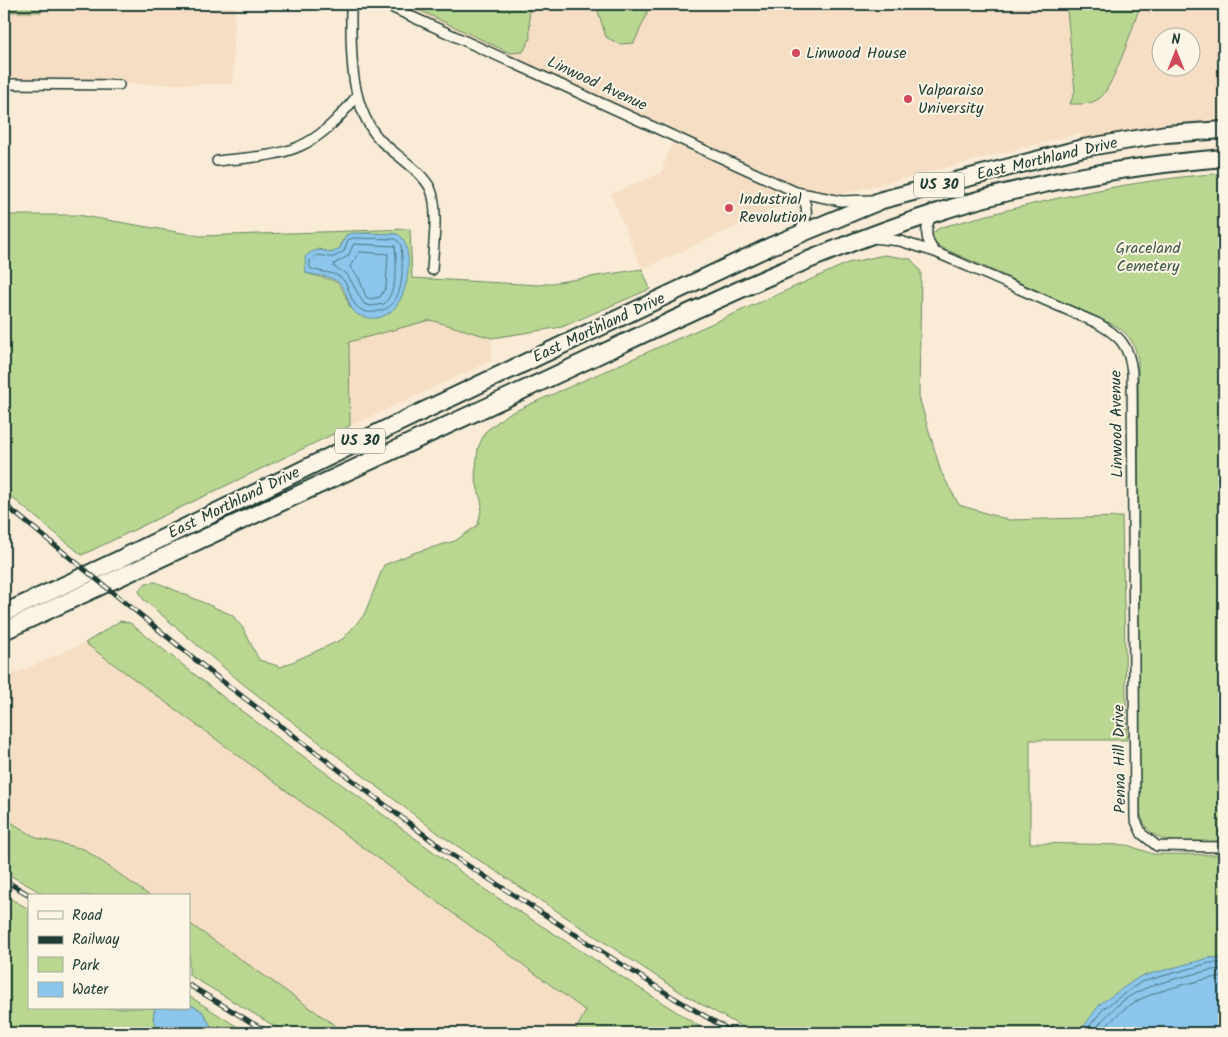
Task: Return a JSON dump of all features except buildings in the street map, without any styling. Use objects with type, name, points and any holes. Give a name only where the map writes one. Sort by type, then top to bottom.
[{"type":"highway","name":"East Morthland Drive","points":[[4,612],[116,561],[398,423],[798,234],[882,200],[1083,148],[1166,134],[1224,130]]},
{"type":"highway","name":"East Morthland Drive","points":[[4,631],[720,299],[865,238],[932,214],[1042,185],[1131,169],[1224,158]]},
{"type":"street","points":[[350,4],[356,97],[370,126],[382,141],[431,189],[434,204],[432,270]]},
{"type":"street","name":"Linwood Avenue","points":[[384,4],[796,192],[841,201],[882,200]]},
{"type":"street","points":[[4,84],[120,85]]},
{"type":"street","points":[[217,161],[275,155],[304,146],[324,132],[356,97]]},
{"type":"street","points":[[796,192],[802,197],[806,207],[805,223],[798,234]]},
{"type":"street","points":[[932,214],[926,232],[927,240],[935,252]]},
{"type":"street","name":"Linwood Avenue","points":[[865,238],[900,241],[935,252],[1097,323],[1109,330],[1127,347],[1132,372],[1135,656]]},
{"type":"street","name":"Penna Hill Drive","points":[[1135,656],[1135,819],[1142,834],[1157,846],[1224,846]]},
{"type":"shaded area","points":[[4,4],[235,4],[233,84],[4,84]]},
{"type":"shaded area","name":"Valparaiso University","points":[[384,4],[1224,4],[1224,130],[1083,148],[1081,133],[834,196],[796,192]]},
{"type":"shaded area","points":[[672,143],[797,199],[642,269],[611,194],[661,173]]},
{"type":"shaded area","points":[[430,320],[492,338],[491,361],[350,426],[349,342]]},
{"type":"shaded area","points":[[85,643],[587,1012],[574,1033],[346,1033],[190,924],[190,894],[147,894],[84,849],[37,838],[4,818],[4,678]]},
{"type":"green space","points":[[4,4],[42,4],[42,12],[4,12]]},
{"type":"green space","points":[[406,4],[529,4],[530,39],[523,52],[510,53]]},
{"type":"green space","points":[[599,4],[647,4],[647,14],[634,43],[619,44],[606,37],[598,11]]},
{"type":"green space","points":[[1069,4],[1140,4],[1129,39],[1111,82],[1100,98],[1089,103],[1070,104],[1075,91],[1067,10]]},
{"type":"green space","name":"Graceland Cemetery","points":[[1224,173],[1224,841],[1173,842],[1162,839],[1152,833],[1145,825],[1140,812],[1138,360],[1135,349],[1128,336],[1116,326],[936,245],[932,235],[942,227],[1082,193],[1188,176]]},
{"type":"green space","points":[[4,215],[78,215],[200,236],[410,229],[412,278],[539,285],[642,269],[650,289],[562,327],[492,338],[430,320],[349,342],[350,426],[82,555],[4,491]],"holes":[[[364,233],[397,234],[350,308],[339,285],[330,280],[306,273],[319,249],[332,253],[340,248],[342,241]]]},
{"type":"green space","points":[[884,255],[911,259],[921,272],[919,397],[941,472],[959,505],[1009,520],[1122,517],[1127,740],[1030,740],[1030,843],[1127,845],[1153,854],[1224,855],[1224,958],[1209,958],[1183,966],[1079,1033],[753,1033],[685,995],[442,836],[243,684],[143,599],[139,591],[146,583],[156,582],[232,615],[243,628],[259,660],[281,667],[343,639],[364,615],[384,565],[416,552],[455,541],[478,525],[482,505],[475,477],[478,448],[485,432],[506,415],[848,263]]},
{"type":"green space","points":[[120,621],[130,623],[232,704],[487,891],[710,1033],[574,1033],[586,1011],[85,643]]},
{"type":"green space","points":[[4,818],[37,838],[84,849],[147,894],[43,894],[4,872]]},
{"type":"green space","points":[[4,895],[28,908],[28,1010],[155,1010],[153,1018],[159,1033],[4,1033]]},
{"type":"green space","points":[[190,924],[346,1033],[286,1033],[190,976]]},
{"type":"green space","points":[[190,997],[247,1033],[215,1033],[202,1011],[190,1005]]},
{"type":"water","points":[[353,233],[397,234],[403,240],[407,251],[407,281],[402,296],[394,308],[383,316],[369,318],[361,316],[352,309],[343,288],[336,280],[306,273],[305,257],[318,250],[332,253],[340,248],[346,235]]},
{"type":"water","points":[[1209,958],[1224,958],[1224,1033],[1079,1033],[1100,1004],[1139,977]]},
{"type":"water","points":[[190,1005],[202,1011],[215,1033],[159,1033],[153,1018],[155,1010],[190,1010]]},
{"type":"railway","points":[[4,504],[218,678],[447,852],[674,998],[734,1033]]},
{"type":"railway","points":[[4,880],[28,894]]},
{"type":"railway","points":[[190,986],[269,1033]]},
{"type":"place","name":"Linwood House","points":[[796,53]]},
{"type":"place","name":"Valparaiso University","points":[[908,99]]},
{"type":"place","name":"Industrial Revolution","points":[[729,208]]}]
